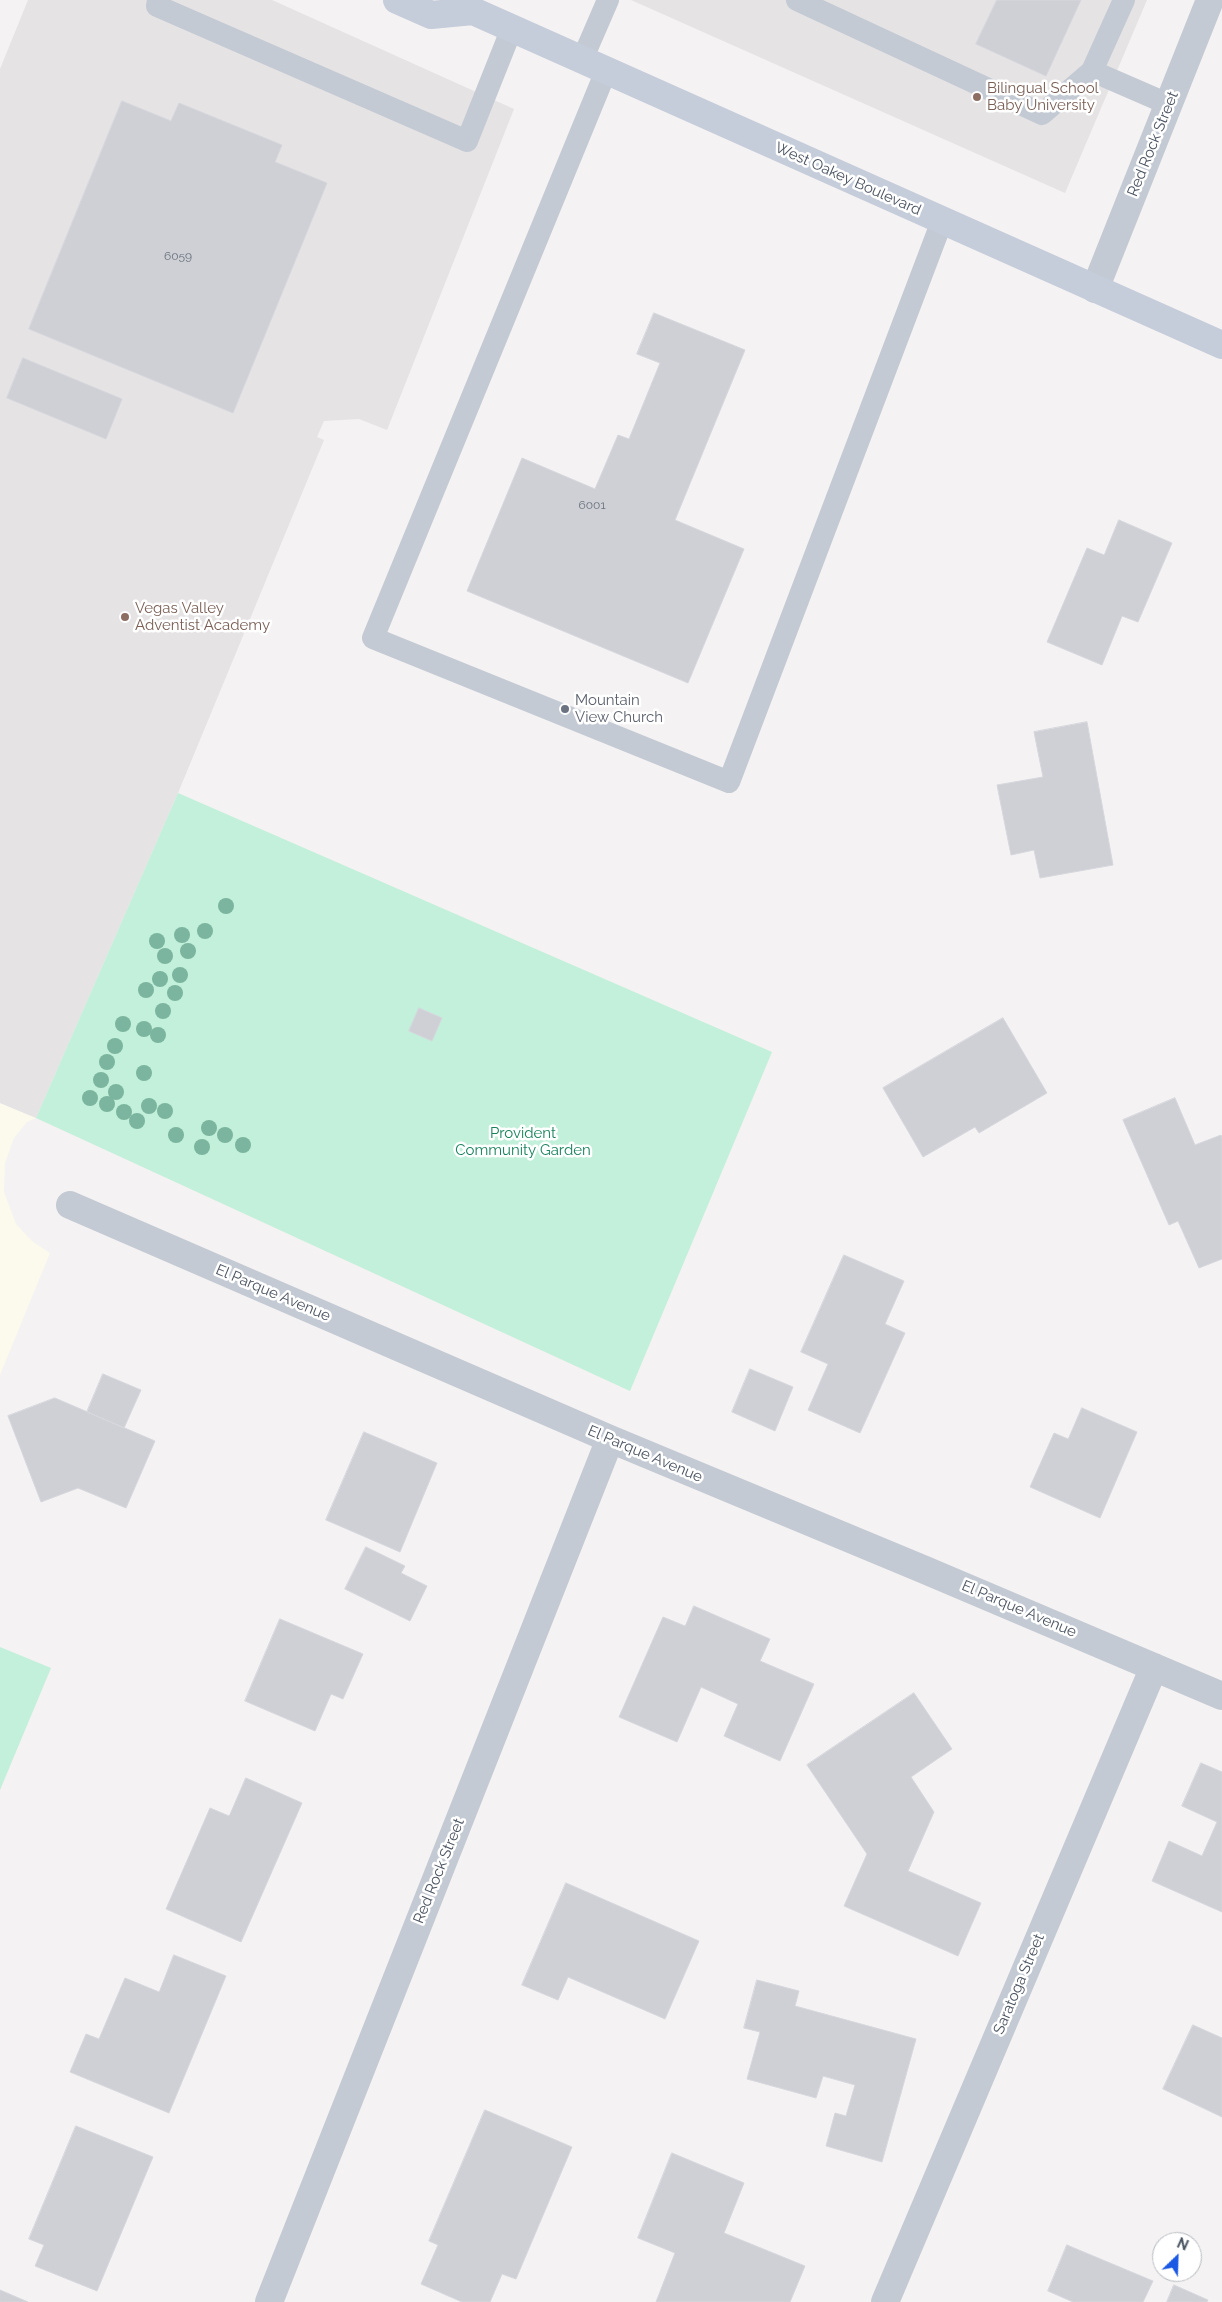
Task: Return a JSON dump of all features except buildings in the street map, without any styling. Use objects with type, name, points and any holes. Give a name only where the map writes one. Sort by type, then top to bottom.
[{"type":"main road","name":"West Oakey Boulevard","points":[[397,0],[430,15],[471,6],[512,28],[1222,345]]},
{"type":"street","name":"Red Rock Street","points":[[1096,289],[1210,0]]},
{"type":"street","name":"El Parque Avenue","points":[[70,1206],[610,1440],[1222,1696]]},
{"type":"street","name":"Red Rock Street","points":[[269,2302],[610,1440]]},
{"type":"street","name":"Saratoga Street","points":[[885,2302],[1154,1667]]},
{"type":"lane","points":[[158,0],[157,6],[467,142],[512,28]]},
{"type":"lane","points":[[608,0],[594,65],[373,638],[729,782],[942,221]]},
{"type":"lane","points":[[797,0],[1042,114],[1092,71],[1124,0]]},
{"type":"lane","points":[[1092,71],[1168,104]]},
{"type":"shaded area","name":"Vegas Valley Adventist Academy","points":[[28,0],[272,0],[514,109],[387,430],[359,419],[324,421],[317,437],[324,440],[178,793],[36,1118],[0,1103],[0,69]]},
{"type":"shaded area","name":"Bilingual School Baby University","points":[[631,0],[1147,0],[1065,193]]},
{"type":"shaded area","points":[[0,1103],[36,1118],[27,1122],[14,1138],[5,1163],[4,1192],[16,1224],[32,1241],[50,1253],[0,1375]]},
{"type":"green space","name":"Provident Community Garden","points":[[178,793],[772,1052],[630,1391],[36,1118]]},
{"type":"green space","points":[[0,1647],[51,1668],[0,1790]]},
{"type":"place","name":"Bilingual School Baby University","points":[[977,97]]},
{"type":"place","name":"Vegas Valley Adventist Academy","points":[[125,617]]},
{"type":"place","name":"Mountain View Church","points":[[565,709]]}]
